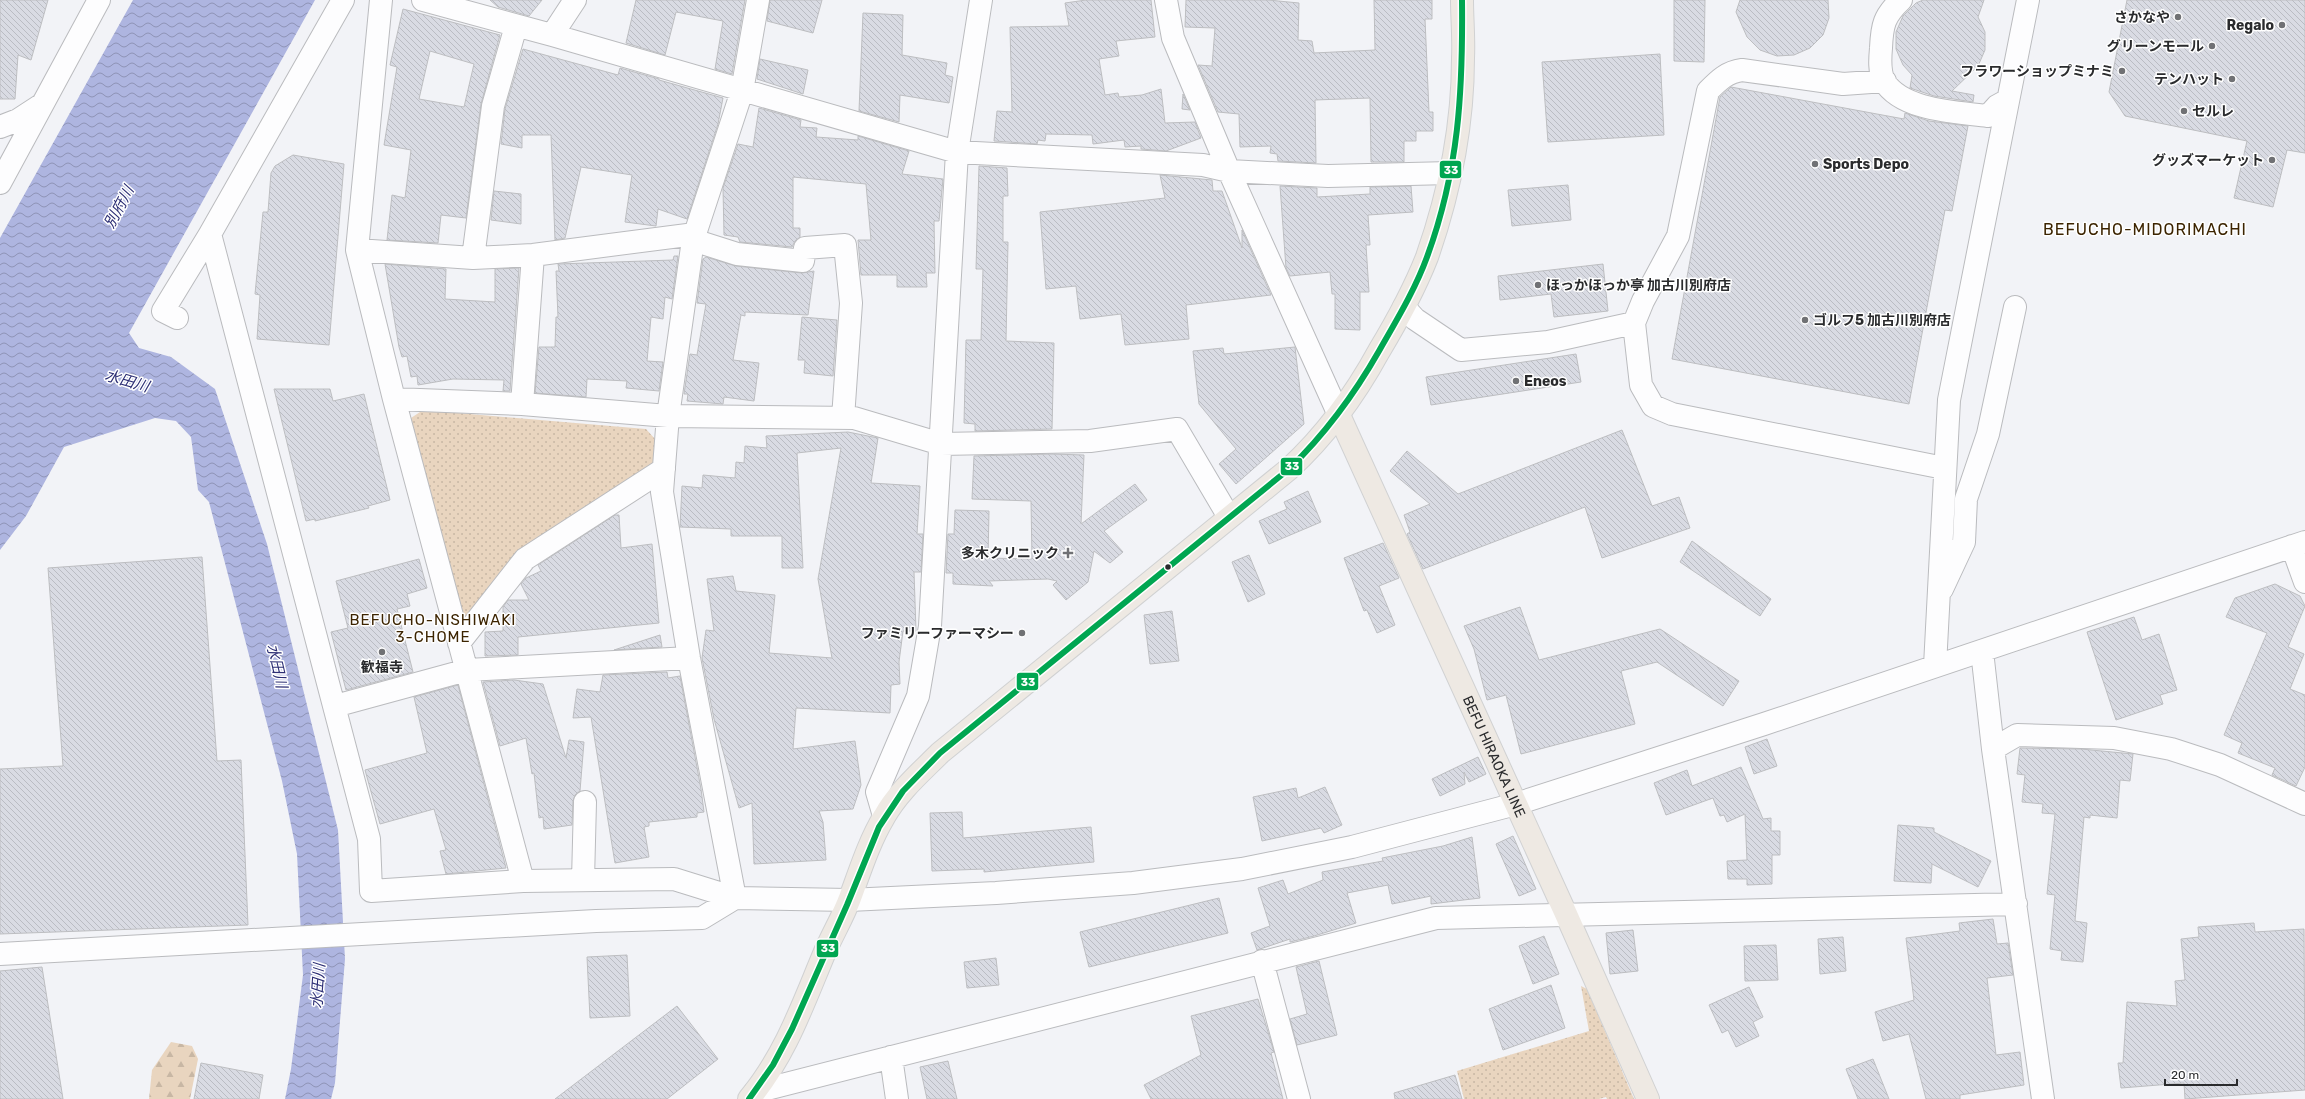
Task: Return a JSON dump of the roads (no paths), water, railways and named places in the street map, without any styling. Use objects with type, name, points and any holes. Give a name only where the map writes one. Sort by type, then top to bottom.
[{"type":"main road","points":[[752,1096],[792,1030],[884,816],[910,782],[940,753],[1230,517],[1313,447],[1338,415],[1371,367],[1404,307],[1426,256],[1450,173],[1458,120],[1464,58],[1462,0]]},
{"type":"main road","name":"BEFU HIRAOKA LINE","points":[[1338,415],[1566,914],[1648,1099]]},
{"type":"street","points":[[0,183],[9,145],[43,104],[99,0]]},
{"type":"street","points":[[177,318],[163,311],[210,234],[343,0]]},
{"type":"street","points":[[382,0],[357,250],[394,399],[523,881]]},
{"type":"street","points":[[423,0],[552,35],[957,152],[1203,165],[1229,171],[1328,176],[1450,173]]},
{"type":"street","points":[[552,35],[575,0]]},
{"type":"street","points":[[735,898],[689,658],[662,492],[668,416],[694,237],[742,91],[758,0]]},
{"type":"street","points":[[884,816],[877,792],[918,696],[930,626],[957,152],[981,0]]},
{"type":"street","points":[[1166,0],[1173,38],[1229,171],[1338,415]]},
{"type":"street","points":[[1901,0],[1883,21],[1880,66],[1884,81],[1898,96],[1928,107],[1988,116],[1997,106],[2008,100]]},
{"type":"street","points":[[1935,666],[1944,468],[1949,400],[2028,0]]},
{"type":"street","points":[[474,258],[493,106],[516,26]]},
{"type":"street","points":[[1884,81],[1843,84],[1742,70],[1732,72],[1720,79],[1708,91],[1678,236],[1643,301],[1634,323],[1641,385],[1653,406],[1672,414],[1944,468]]},
{"type":"street","points":[[0,127],[18,120],[43,104]]},
{"type":"street","points":[[210,234],[369,839],[371,891],[523,881],[674,879],[735,898],[849,900],[1118,884],[1242,869],[1352,847],[1516,804],[1757,727],[2299,544],[2305,582]]},
{"type":"street","points":[[357,250],[474,258],[533,255],[694,237],[737,254],[803,261],[805,248],[845,245],[851,303],[843,418]]},
{"type":"street","points":[[522,404],[533,255]]},
{"type":"street","points":[[1404,307],[1415,319],[1461,350],[1548,342],[1634,323]]},
{"type":"street","points":[[1938,598],[1964,542],[1966,499],[1988,434],[2015,307]]},
{"type":"street","points":[[394,399],[522,404],[668,416],[854,418],[940,444],[1090,442],[1177,429],[1230,517]]},
{"type":"street","points":[[459,643],[525,559],[664,469]]},
{"type":"street","points":[[1982,652],[2003,823],[2016,904],[2043,1099]]},
{"type":"street","points":[[335,706],[467,670],[689,658]]},
{"type":"street","points":[[1993,749],[2017,735],[2114,738],[2171,749],[2220,765],[2305,804]]},
{"type":"street","points":[[583,880],[585,802]]},
{"type":"street","points":[[0,954],[589,922],[702,918],[735,898]]},
{"type":"street","points":[[752,1096],[891,1057],[1262,961],[1436,918],[2016,904]]},
{"type":"street","points":[[1262,961],[1299,1099]]},
{"type":"street","points":[[891,1057],[897,1099]]},
{"type":"water","points":[[133,0],[315,0],[129,333],[139,348],[171,357],[215,389],[267,544],[338,830],[345,959],[335,1083],[331,1099],[285,1099],[291,1069],[303,975],[297,854],[282,781],[209,502],[198,490],[191,437],[176,421],[155,418],[64,447],[26,516],[0,550],[0,238]]},
{"type":"place","name":"さかなや","points":[[2178,17]]},
{"type":"place","name":"Regalo","points":[[2282,25]]},
{"type":"place","name":"グリーンモール","points":[[2212,46]]},
{"type":"place","name":"フラワーショップミナミ","points":[[2122,71]]},
{"type":"place","name":"テンハット","points":[[2232,79]]},
{"type":"place","name":"セルレ","points":[[2184,111]]},
{"type":"place","name":"グッズマーケット","points":[[2272,160]]},
{"type":"place","name":"Sports Depo","points":[[1815,164]]},
{"type":"place","name":"ほっかほっか亭 加古川別府店","points":[[1538,285]]},
{"type":"place","name":"ゴルフ5 加古川別府店","points":[[1805,320]]},
{"type":"place","name":"Eneos","points":[[1516,381]]},
{"type":"place","name":"多木クリニック","points":[[1068,553]]},
{"type":"place","name":"ファミリーファーマシー","points":[[1022,633]]},
{"type":"place","name":"歓福寺","points":[[382,652]]},
{"type":"district","name":"BEFUCHO-MIDORIMACHI","points":[[2145,229]]},
{"type":"district","name":"BEFUCHO-NISHIWAKI 3-CHOME","points":[[433,628]]},
{"type":"water label","name":"別府川","points":[[119,207]]},
{"type":"water label","name":"水田川","points":[[127,381]]},
{"type":"water label","name":"水田川","points":[[277,666]]},
{"type":"water label","name":"水田川","points":[[318,986]]}]
